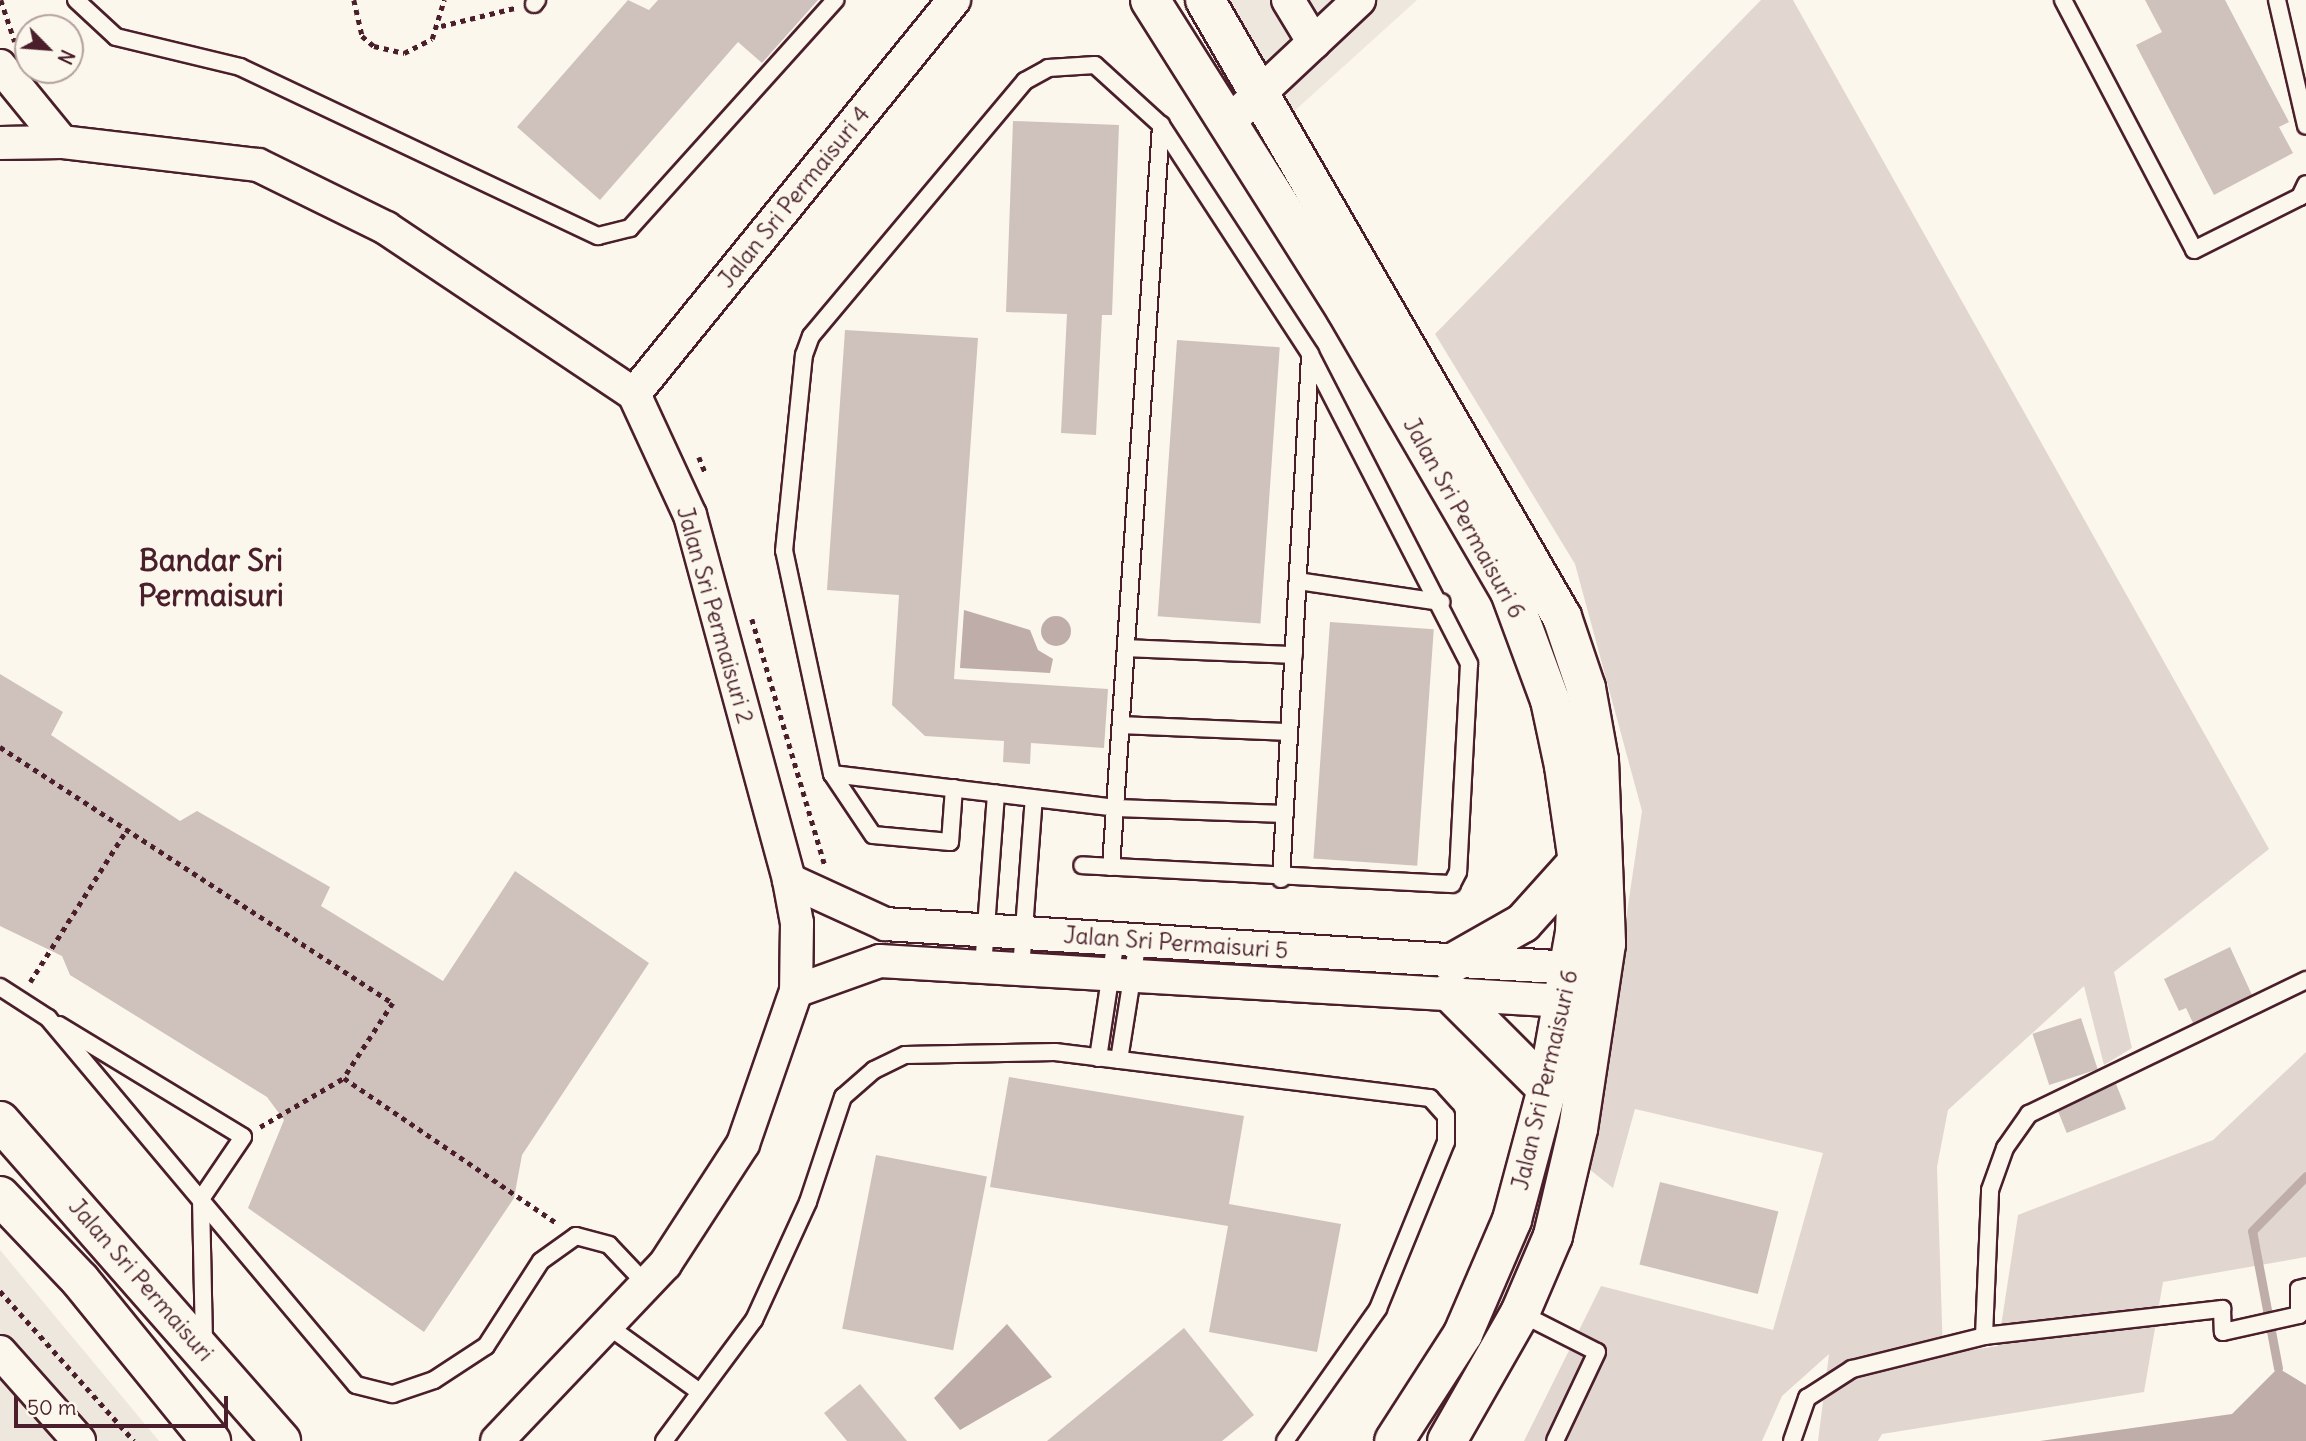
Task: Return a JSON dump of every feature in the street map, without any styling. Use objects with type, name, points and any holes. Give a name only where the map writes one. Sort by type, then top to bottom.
[{"type":"street","name":"Jalan Sri Permaisuri 4","points":[[634,394],[954,0]]},
{"type":"street","name":"Jalan Sri Permaisuri 6","points":[[1150,0],[1510,592],[1550,700],[1578,862],[1574,985],[1512,1220],[1468,1322],[1394,1441]]},
{"type":"street","name":"Jalan Sri Permaisuri 6","points":[[1205,0],[1262,91],[1562,617],[1586,688],[1599,760],[1606,944],[1597,1027],[1553,1236],[1520,1313],[1447,1441]]},
{"type":"street","points":[[1289,0],[1314,43]]},
{"type":"street","points":[[1227,123],[1359,0]]},
{"type":"street","points":[[0,66],[62,142]]},
{"type":"street","points":[[0,143],[62,142],[258,165],[386,228],[634,394]]},
{"type":"street","name":"Jalan Sri Permaisuri 2","points":[[497,1441],[646,1284],[743,1144],[796,991],[797,923],[789,880],[690,516],[634,394]]},
{"type":"street","points":[[1547,1089],[1453,976],[1523,923],[1578,862]]},
{"type":"street","name":"Jalan Sri Permaisuri 5","points":[[789,880],[885,924],[1127,940],[1453,976],[1574,985]]},
{"type":"street","points":[[1597,1027],[1574,985],[1606,944]]},
{"type":"street","name":"Jalan Sri Permaisuri 5","points":[[796,991],[880,961],[1122,974],[1453,976]]},
{"type":"street","name":"Jalan Sri Permaisuri","points":[[0,1121],[281,1441]]},
{"type":"street","name":"Jalan Sri Permaisuri","points":[[0,1196],[80,1280],[211,1441]]},
{"type":"street","points":[[0,1352],[79,1441]]},
{"type":"lane","points":[[76,0],[116,37],[240,67],[598,236],[630,228],[835,0]]},
{"type":"lane","points":[[2063,0],[2194,250],[2300,197],[2306,184]]},
{"type":"lane","points":[[2277,0],[2306,126]]},
{"type":"lane","points":[[954,788],[950,842],[873,835],[832,774],[784,551],[811,336],[1035,73],[1095,65],[1161,125],[1310,355],[1441,602],[1469,664],[1458,872],[1452,884],[1281,879],[1082,865]]},
{"type":"lane","points":[[1111,867],[1161,125]]},
{"type":"lane","points":[[1281,879],[1310,355]]},
{"type":"lane","points":[[1298,581],[1441,602]]},
{"type":"lane","points":[[1126,648],[1294,655]]},
{"type":"lane","points":[[1121,725],[1289,732]]},
{"type":"lane","points":[[832,774],[1116,808],[1285,814]]},
{"type":"lane","points":[[983,967],[996,793]]},
{"type":"lane","points":[[1021,969],[1034,798]]},
{"type":"lane","points":[[1119,1060],[1122,974],[1127,940]]},
{"type":"lane","points":[[1098,1058],[1122,974]]},
{"type":"lane","points":[[1984,1336],[1990,1190],[2005,1148],[2029,1114],[2306,980]]},
{"type":"lane","points":[[0,987],[243,1137],[201,1199],[204,1351]]},
{"type":"lane","points":[[48,1018],[356,1385],[393,1394],[433,1380],[486,1346],[541,1261],[576,1236],[609,1245],[646,1284]]},
{"type":"lane","points":[[664,1441],[754,1320],[808,1202],[843,1097],[874,1070],[905,1055],[1098,1058],[1430,1098],[1446,1116],[1446,1142],[1378,1309],[1285,1441]]},
{"type":"lane","points":[[1792,1441],[1807,1398],[1852,1369],[1984,1336],[2222,1309],[2223,1332],[2299,1315],[2299,1289],[2306,1287]]},
{"type":"lane","points":[[1520,1313],[1597,1352],[1555,1441]]},
{"type":"lane","points":[[608,1326],[700,1392]]},
{"type":"path","points":[[354,0],[362,36],[388,52],[419,48],[440,26],[536,2]]},
{"type":"path","points":[[440,26],[444,0]]},
{"type":"path","points":[[697,453],[708,478]]},
{"type":"path","points":[[748,607],[817,826],[832,898]]},
{"type":"path","points":[[0,747],[393,1003],[344,1078],[243,1137]]},
{"type":"path","points":[[19,999],[127,829]]},
{"type":"path","points":[[344,1078],[576,1236]]},
{"type":"path","points":[[0,1291],[134,1441]]},
{"type":"shaded area","points":[[1222,0],[1417,0],[1291,114]]},
{"type":"shaded area","points":[[1761,0],[1793,0],[2269,849],[2114,972],[2132,1048],[2104,1065],[2084,986],[1948,1110],[1937,1167],[1943,1354],[1998,1346],[2018,1215],[2213,1140],[2306,1052],[2306,1257],[2163,1282],[2144,1392],[1882,1434],[1878,1441],[1818,1441],[1829,1354],[1782,1396],[1762,1441],[1524,1441],[1601,1286],[1773,1330],[1823,1153],[1635,1109],[1613,1188],[1589,1169],[1642,811],[1575,564],[1435,334]]},
{"type":"shaded area","points":[[964,610],[1030,630],[1038,650],[1053,659],[1050,673],[960,668]]},
{"type":"shaded area","points":[[1056,616],[1067,620],[1071,631],[1067,642],[1056,646],[1045,642],[1041,631],[1045,620]]},
{"type":"shaded area","points":[[0,1250],[159,1441],[0,1441]]},
{"type":"shaded area","points":[[1007,1324],[1052,1377],[960,1430],[934,1398]]},
{"type":"shaded area","points":[[2278,1368],[2306,1385],[2306,1441],[2040,1441],[2232,1414]]},
{"type":"building","points":[[628,0],[649,10],[658,0],[818,0],[762,63],[738,42],[600,200],[517,127]]},
{"type":"building","points":[[2145,0],[2225,0],[2289,122],[2279,127],[2293,153],[2214,195],[2136,45],[2162,32]]},
{"type":"building","points":[[1013,121],[1119,125],[1112,315],[1102,315],[1096,435],[1061,433],[1067,314],[1006,312]]},
{"type":"building","points":[[845,330],[978,338],[954,679],[1108,689],[1104,748],[1031,743],[1030,764],[1003,762],[1004,741],[925,736],[892,705],[899,595],[827,590]]},
{"type":"building","points":[[1177,340],[1280,347],[1260,624],[1158,616]]},
{"type":"building","points":[[1330,622],[1434,629],[1417,866],[1313,858]]},
{"type":"building","points":[[0,674],[63,712],[51,735],[180,821],[197,811],[330,887],[321,906],[443,981],[515,871],[649,963],[522,1155],[514,1198],[424,1332],[248,1208],[284,1120],[267,1097],[70,975],[62,956],[0,926]]},
{"type":"building","points":[[2230,947],[2252,995],[2193,1023],[2186,1008],[2179,1011],[2164,979]]},
{"type":"building","points":[[2081,1018],[2098,1069],[2049,1085],[2032,1034]]},
{"type":"building","points":[[1009,1077],[1244,1116],[1229,1204],[1341,1224],[1317,1352],[1209,1332],[1228,1226],[990,1187]]},
{"type":"building","points":[[2116,1084],[2126,1109],[2067,1133],[2057,1108]]},
{"type":"building","points":[[876,1155],[987,1177],[953,1350],[842,1329]]},
{"type":"building","points":[[1660,1182],[1778,1212],[1758,1294],[1639,1264]]},
{"type":"building","points":[[1184,1328],[1254,1415],[1222,1441],[1047,1441]]},
{"type":"building","points":[[860,1384],[907,1441],[847,1441],[824,1413]]},
{"type":"waterway","points":[[2278,1368],[2252,1231],[2306,1176]]},
{"type":"district","name":"Bandar Sri Permaisuri","points":[[211,577]]}]
